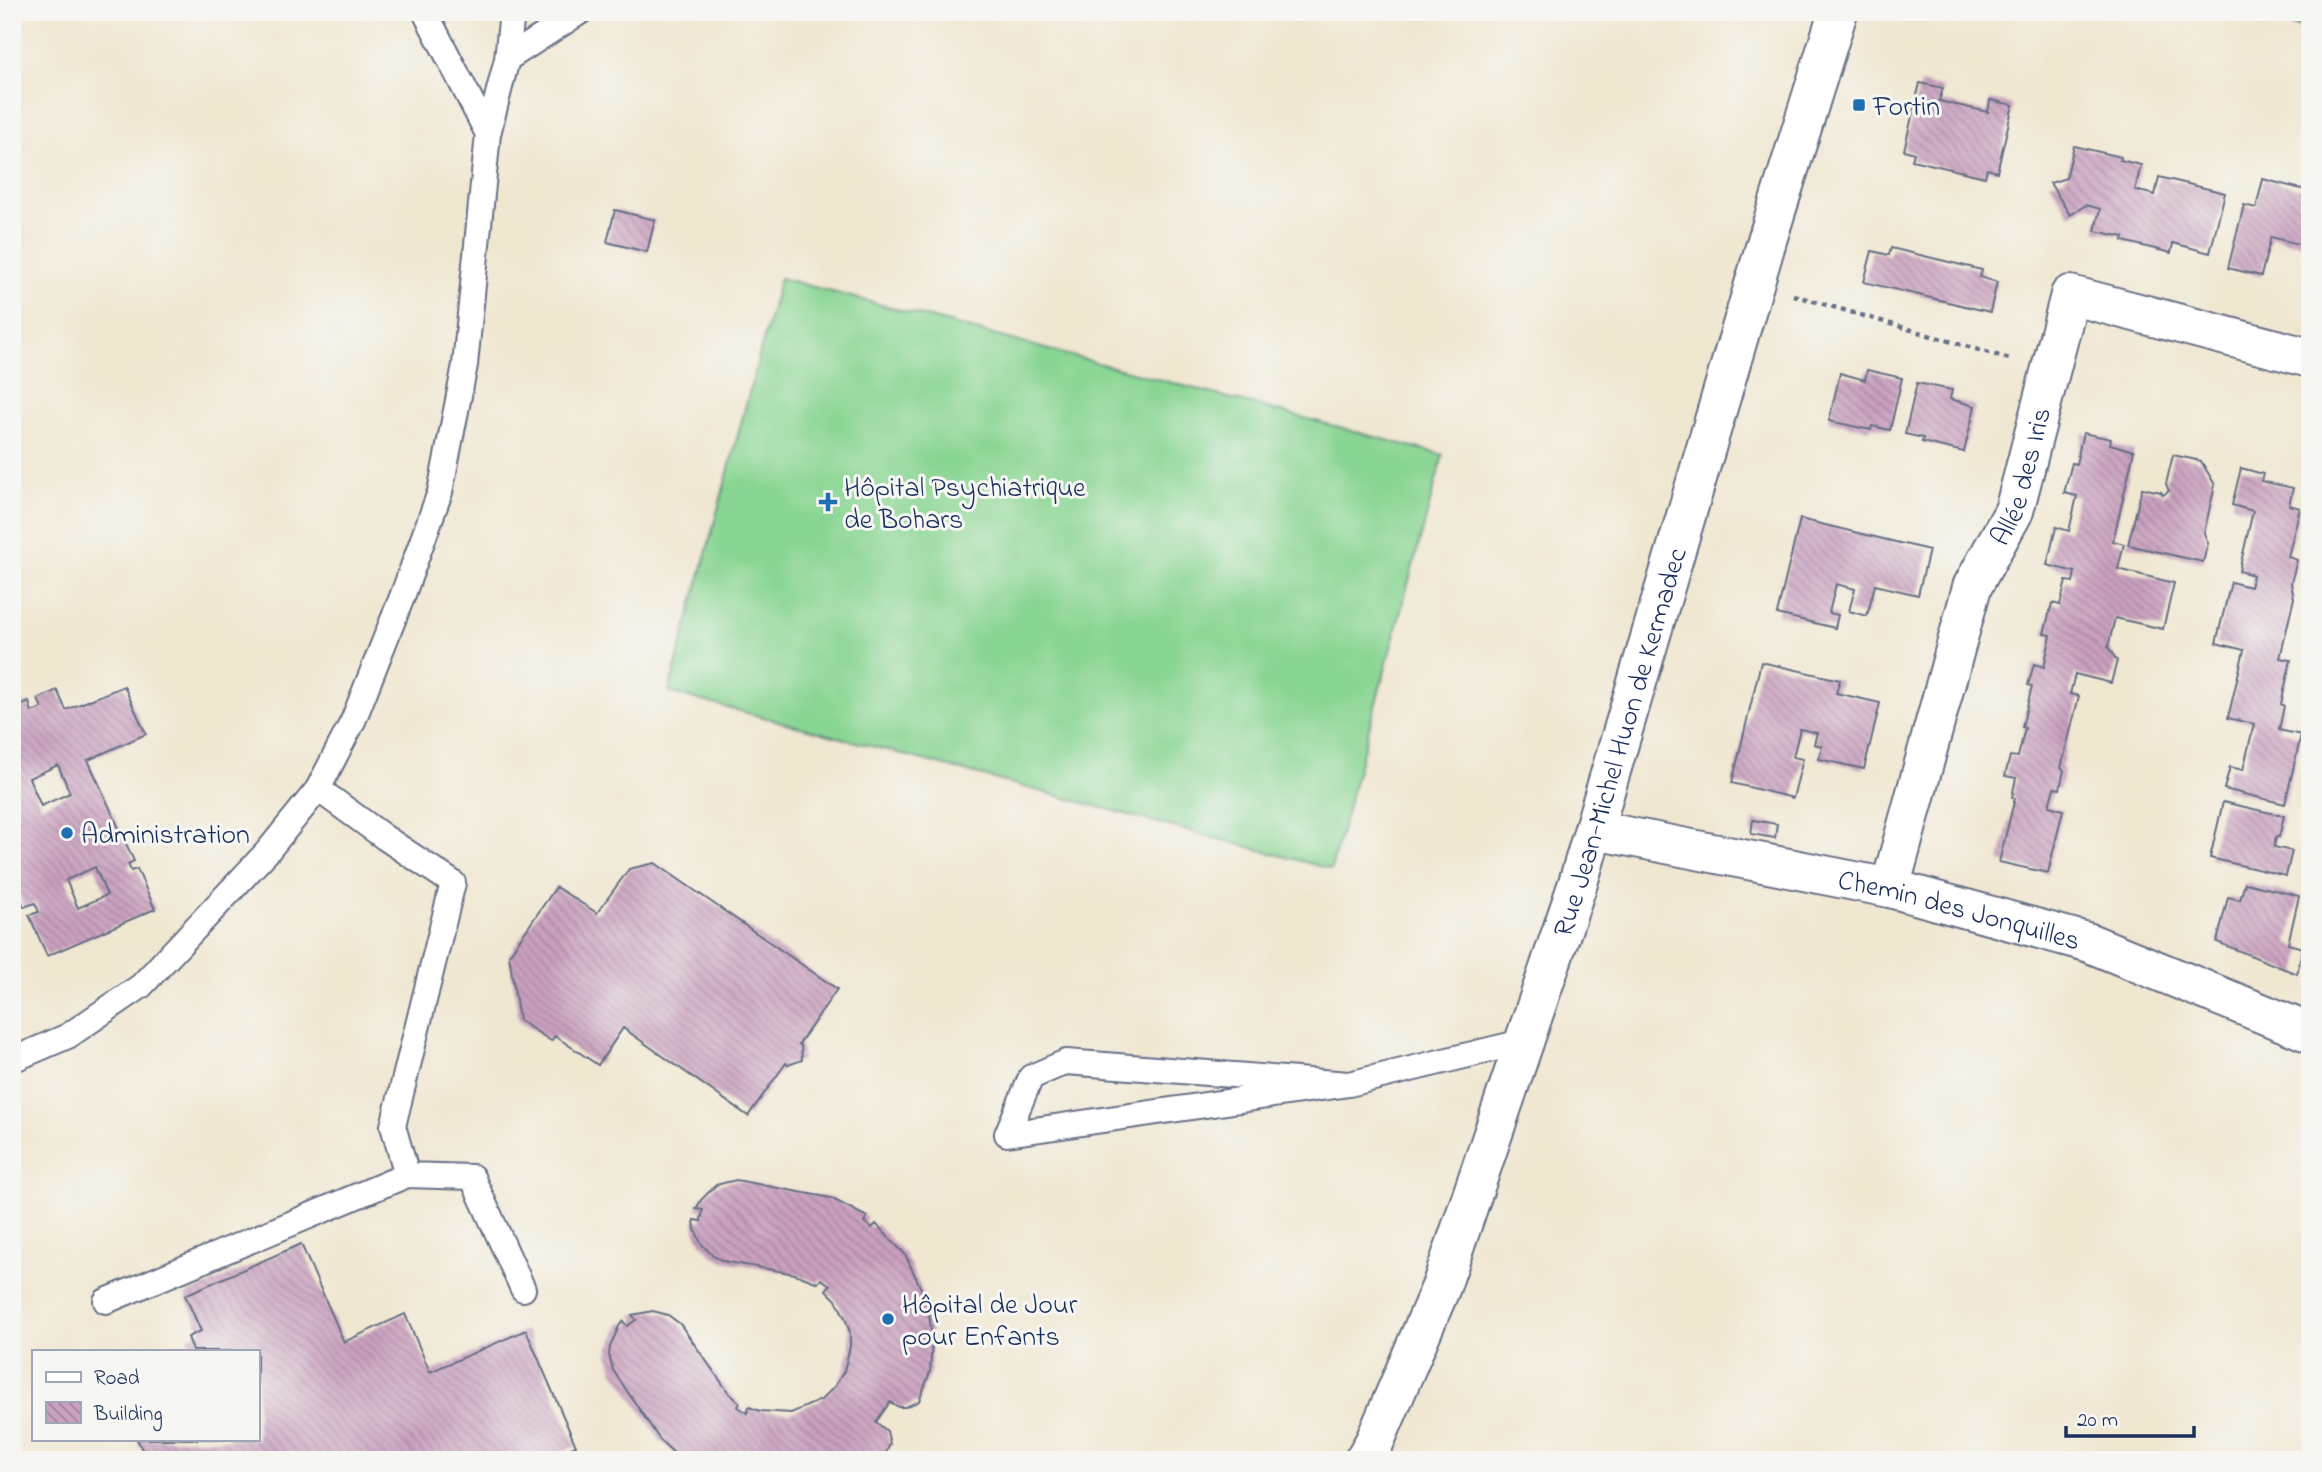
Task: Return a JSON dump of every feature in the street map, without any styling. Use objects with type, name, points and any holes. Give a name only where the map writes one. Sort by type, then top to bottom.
[{"type":"street","name":"Rue Jean-Michel Huon de Kermadec","points":[[1364,1460],[1375,1441],[1441,1287],[1526,1041],[1595,830],[1755,284],[1838,12]]},
{"type":"street","name":"Allée des Iris","points":[[1890,888],[1972,587],[2014,511],[2070,295],[2310,358]]},
{"type":"street","name":"Chemin des Jonquilles","points":[[1595,830],[1890,888],[2087,942],[2310,1033]]},
{"type":"lane","points":[[425,12],[488,134]]},
{"type":"lane","points":[[12,1060],[68,1036],[141,986],[267,852],[318,789],[353,721],[440,492],[466,365],[488,134],[508,59],[512,12]]},
{"type":"lane","points":[[508,59],[580,12]]},
{"type":"lane","points":[[318,789],[453,883],[393,1126],[407,1175]]},
{"type":"lane","points":[[1349,1084],[1066,1062],[1031,1077],[1007,1134],[1349,1084],[1526,1041]]},
{"type":"lane","points":[[106,1301],[407,1175],[472,1177],[523,1289]]},
{"type":"path","points":[[1755,284],[2050,372]]},
{"type":"green space","points":[[2232,12],[2310,12],[2310,29]]},
{"type":"green space","points":[[780,278],[1443,455],[1331,869],[669,692]]},
{"type":"building","points":[[1920,83],[1943,88],[1939,101],[1988,112],[1990,100],[2013,105],[1997,172],[1987,169],[1985,177],[1912,160],[1914,153],[1904,150]]},
{"type":"building","points":[[2074,146],[2121,157],[2120,160],[2141,165],[2135,190],[2155,195],[2159,177],[2225,193],[2210,253],[2173,243],[2171,253],[2123,241],[2124,237],[2095,231],[2100,209],[2086,205],[2070,215],[2050,183],[2066,178]]},
{"type":"building","points":[[2263,179],[2301,189],[2310,184],[2310,247],[2271,237],[2261,276],[2228,268],[2244,205],[2256,208]]},
{"type":"building","points":[[615,210],[655,220],[647,252],[607,242]]},
{"type":"building","points":[[1891,248],[1982,270],[1980,277],[1997,282],[1990,312],[1864,282],[1872,251],[1889,255]]},
{"type":"building","points":[[1867,370],[1902,378],[1890,430],[1872,426],[1871,430],[1829,421],[1840,373],[1865,380]]},
{"type":"building","points":[[1917,383],[1952,390],[1950,399],[1975,406],[1964,452],[1922,442],[1923,438],[1905,434]]},
{"type":"building","points":[[2083,433],[2111,439],[2110,444],[2134,451],[2113,541],[2124,544],[2118,569],[2174,583],[2163,629],[2115,618],[2108,647],[2117,661],[2111,683],[2075,674],[2070,694],[2079,696],[2061,768],[2064,770],[2060,789],[2054,788],[2049,806],[2063,810],[2048,873],[1999,862],[2015,798],[2012,797],[2016,778],[2005,776],[2010,756],[2018,757],[2032,686],[2028,685],[2034,664],[2044,667],[2051,635],[2044,634],[2052,603],[2060,605],[2066,581],[2073,582],[2075,572],[2047,565],[2056,527],[2069,531],[2077,496],[2064,493],[2072,463],[2076,464]]},
{"type":"building","points":[[2173,455],[2201,461],[2215,485],[2204,533],[2208,543],[2203,562],[2128,545],[2142,488],[2161,492],[2163,495],[2169,491],[2166,484]]},
{"type":"building","points":[[2241,468],[2263,474],[2261,481],[2293,488],[2289,505],[2300,508],[2288,557],[2297,560],[2291,583],[2294,598],[2280,658],[2291,660],[2281,704],[2284,706],[2279,730],[2301,735],[2285,804],[2224,789],[2230,767],[2243,770],[2254,724],[2228,718],[2244,650],[2216,643],[2231,582],[2250,587],[2253,575],[2239,571],[2253,511],[2232,505]]},
{"type":"building","points":[[1800,519],[1929,550],[1918,595],[1875,585],[1867,616],[1849,611],[1855,589],[1836,584],[1829,613],[1838,615],[1835,628],[1777,614]]},
{"type":"building","points":[[1761,662],[1840,680],[1836,693],[1880,703],[1864,769],[1819,759],[1822,746],[1814,744],[1817,733],[1800,729],[1793,757],[1803,759],[1793,798],[1732,783]]},
{"type":"building","name":"Administration","points":[[124,686],[146,734],[88,760],[134,861],[128,864],[131,871],[137,869],[155,909],[47,956],[29,915],[39,912],[35,903],[24,907],[12,879],[12,709],[29,702],[32,712],[42,708],[38,699],[57,690],[66,710]],"holes":[[[58,765],[70,793],[41,806],[29,778]],[[95,867],[107,895],[78,908],[66,880]]]},
{"type":"building","points":[[2223,802],[2284,816],[2274,847],[2292,851],[2286,876],[2210,858]]},
{"type":"building","points":[[1753,820],[1777,824],[1775,838],[1751,834]]},
{"type":"building","points":[[655,863],[837,989],[799,1044],[802,1060],[788,1065],[786,1063],[748,1116],[623,1028],[598,1065],[555,1036],[551,1041],[519,1020],[509,955],[556,887],[597,913],[629,869]]},
{"type":"building","points":[[2245,883],[2299,896],[2288,944],[2303,948],[2297,974],[2217,942],[2228,897],[2240,900]]},
{"type":"building","name":"Hôpital de Jour pour Enfants","points":[[736,1180],[831,1198],[867,1217],[864,1222],[872,1228],[876,1224],[905,1254],[928,1304],[932,1340],[930,1372],[919,1401],[906,1407],[890,1402],[876,1422],[887,1431],[890,1444],[886,1453],[877,1460],[681,1460],[660,1440],[613,1370],[610,1347],[619,1326],[623,1321],[627,1326],[636,1320],[632,1315],[653,1311],[668,1315],[680,1324],[729,1393],[740,1403],[738,1407],[747,1413],[749,1407],[760,1411],[791,1413],[821,1400],[835,1386],[844,1371],[850,1347],[850,1333],[836,1300],[826,1290],[830,1285],[821,1279],[818,1283],[795,1274],[723,1261],[713,1256],[701,1243],[694,1220],[701,1221],[703,1210],[696,1209],[701,1200],[716,1185]]},
{"type":"building","points":[[301,1244],[344,1342],[405,1314],[430,1372],[526,1330],[576,1446],[543,1460],[147,1460],[137,1440],[259,1440],[259,1350],[193,1350],[188,1337],[201,1331],[185,1295]]},
{"type":"place","name":"Fortin","points":[[1859,105]]},
{"type":"place","name":"Hôpital Psychiatrique de Bohars","points":[[828,502]]},
{"type":"place","name":"Administration","points":[[67,833]]},
{"type":"place","name":"Hôpital de Jour pour Enfants","points":[[888,1319]]}]
